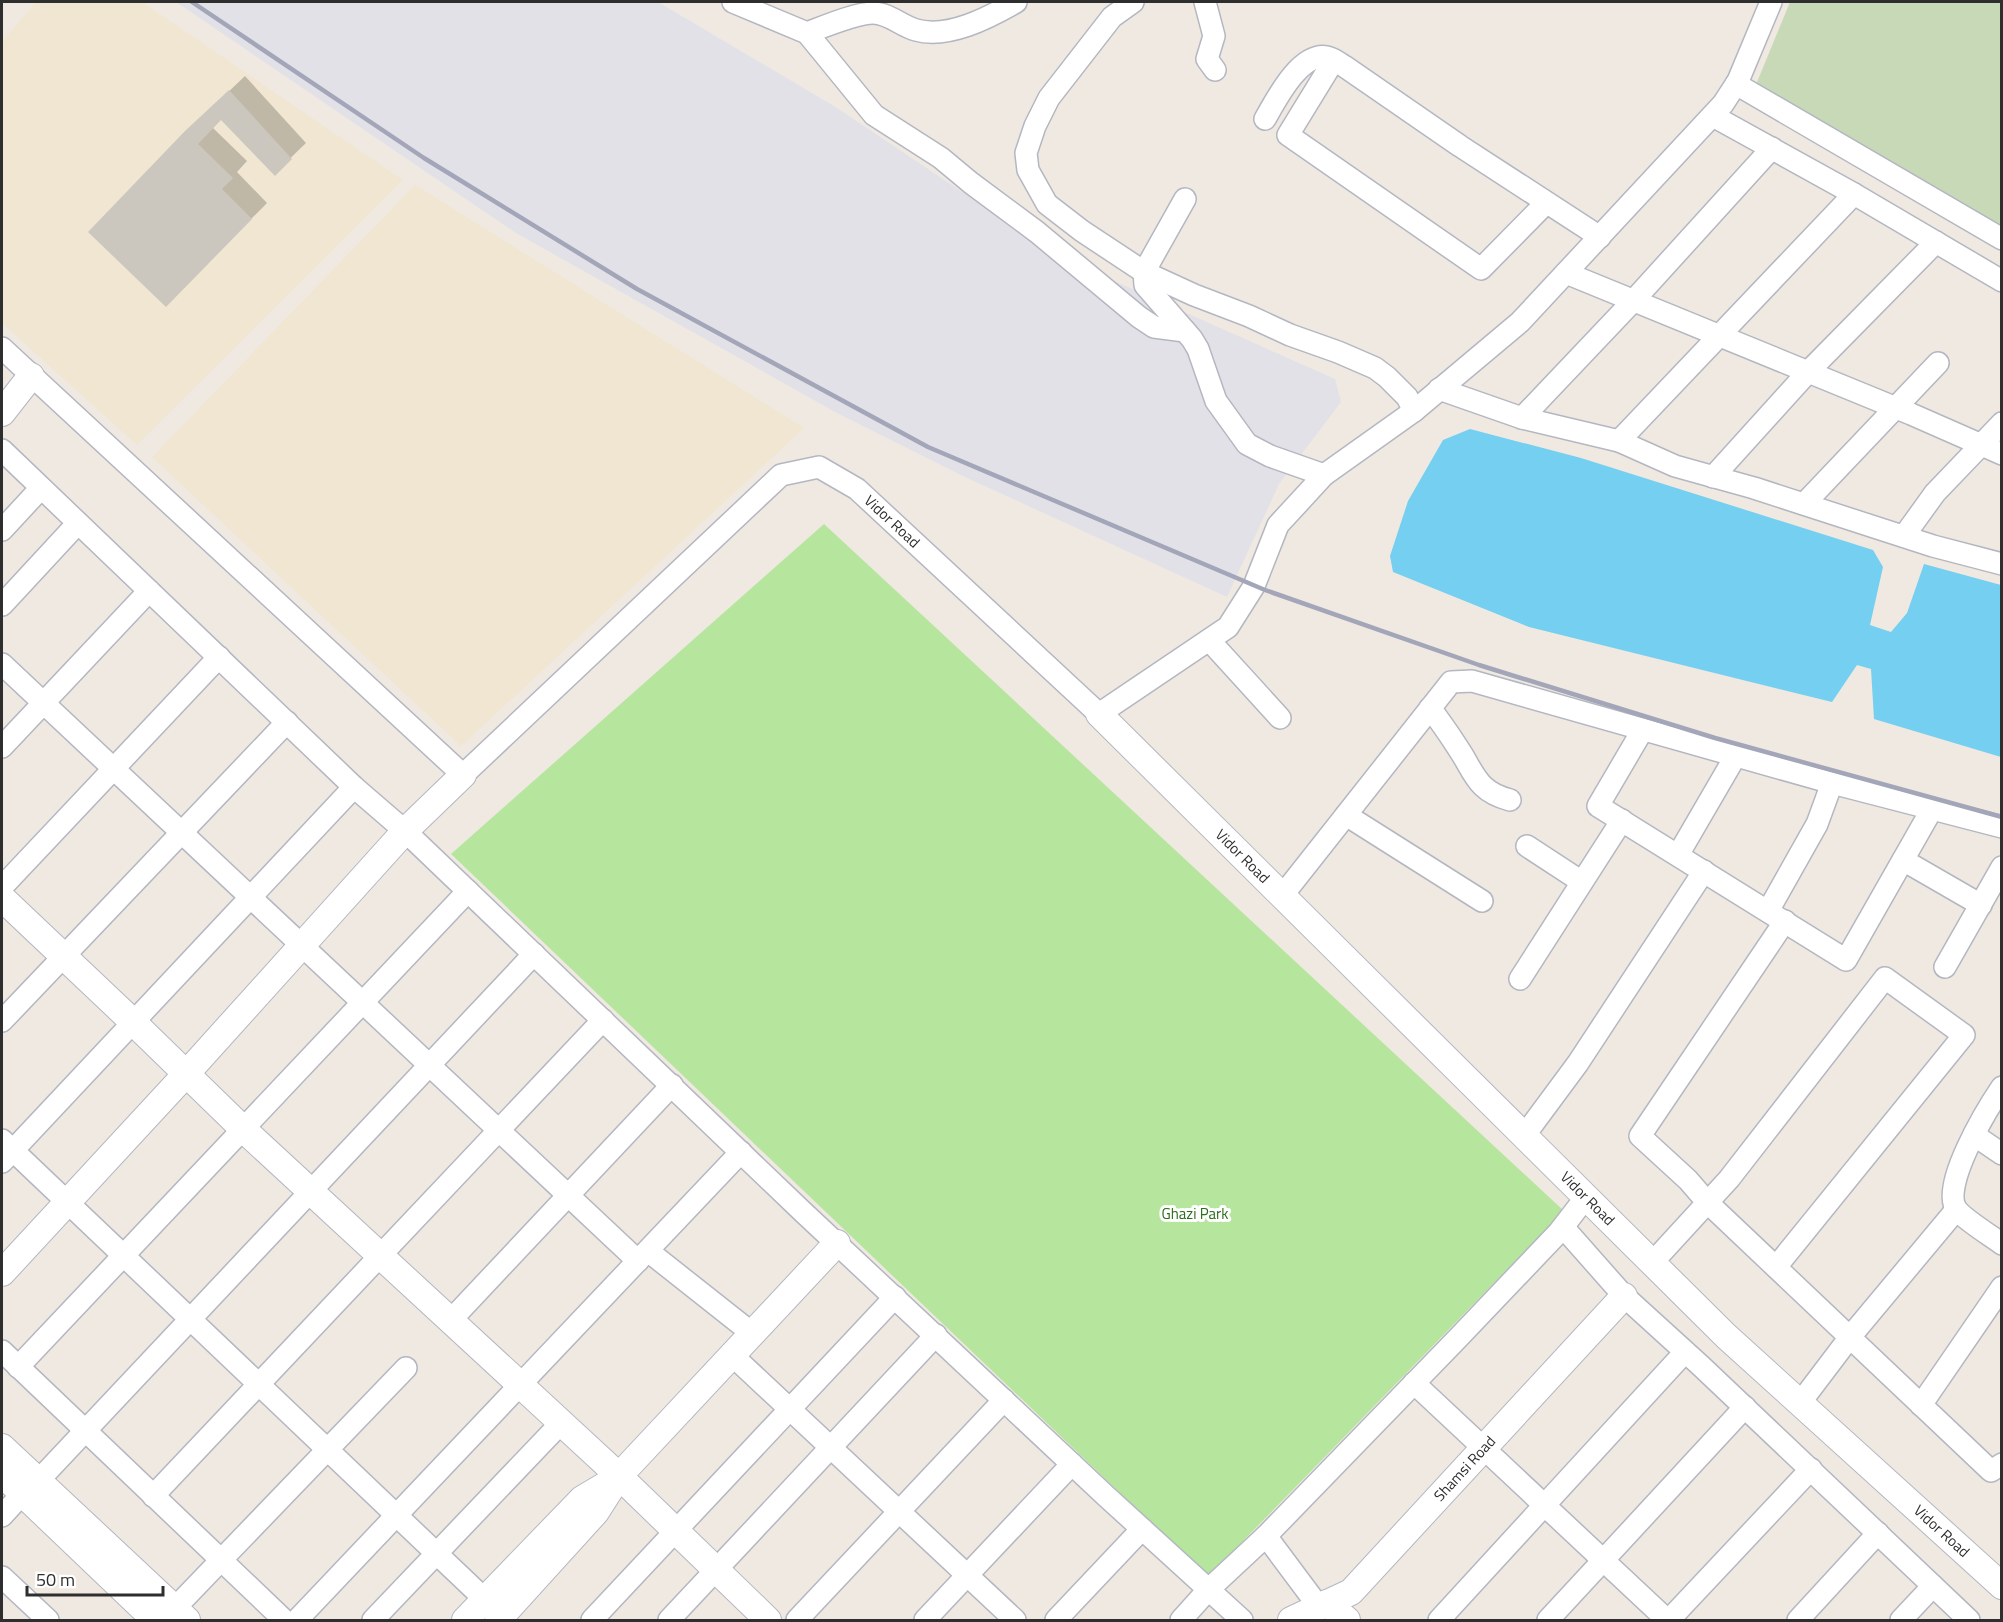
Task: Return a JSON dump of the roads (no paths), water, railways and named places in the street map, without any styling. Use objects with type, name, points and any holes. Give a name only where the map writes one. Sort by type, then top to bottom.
[{"type":"street","points":[[733,2],[807,33],[874,115],[941,158],[970,183],[1037,232],[1139,317],[1154,327],[1185,331]]},
{"type":"street","points":[[807,33],[871,13],[883,14],[915,30],[940,33],[957,29],[1016,2]]},
{"type":"street","points":[[1133,2],[1112,17],[1049,98],[1035,126],[1026,153],[1028,170],[1047,204],[1082,231],[1144,272],[1290,335],[1375,368],[1407,397],[1414,411]]},
{"type":"street","points":[[1205,2],[1214,36],[1207,59],[1215,70]]},
{"type":"street","points":[[1099,714],[1228,627],[1254,586],[1278,525],[1324,475],[1414,411],[1520,322],[1723,104],[1736,84],[1771,2]]},
{"type":"street","points":[[1265,119],[1283,88],[1302,64],[1315,58],[1327,57],[1344,66],[1600,237]]},
{"type":"street","points":[[1334,60],[1288,135],[1481,269],[1546,203]]},
{"type":"street","points":[[1736,84],[2001,239]]},
{"type":"street","points":[[1713,116],[1854,194],[2001,281]]},
{"type":"street","points":[[1522,418],[1634,300],[1772,148]]},
{"type":"street","points":[[1619,441],[1854,194]]},
{"type":"street","points":[[1185,199],[1144,272],[1144,285],[1198,349],[1216,400],[1247,444],[1270,456],[1324,475]]},
{"type":"street","points":[[1713,477],[1808,372],[1936,242]]},
{"type":"street","points":[[1566,273],[2001,454]]},
{"type":"street","points":[[2,348],[463,775],[405,831],[186,1074],[2,1273]]},
{"type":"street","points":[[1804,504],[1938,363]]},
{"type":"street","points":[[2,401],[31,376]]},
{"type":"street","points":[[2,413],[31,376]]},
{"type":"street","points":[[1439,389],[1522,418],[1619,441],[1675,466],[1754,488],[1904,536],[1998,557]]},
{"type":"street","points":[[1904,536],[1935,493],[2001,423]]},
{"type":"street","points":[[2,450],[837,1243],[1242,1620]]},
{"type":"street","name":"Vidor Road","points":[[463,775],[781,475],[819,467],[857,489],[1099,714],[1726,1336],[2001,1586]]},
{"type":"street","points":[[2,530],[41,488]]},
{"type":"street","points":[[2,605],[78,523]]},
{"type":"street","points":[[2,747],[149,591]]},
{"type":"street","points":[[1209,640],[1280,718]]},
{"type":"street","points":[[2,887],[219,657]]},
{"type":"street","points":[[2,664],[568,1196],[643,1256],[753,1334]]},
{"type":"street","points":[[1282,896],[1451,682],[1472,681],[1735,757],[2001,827]]},
{"type":"street","points":[[1430,708],[1460,750],[1475,779],[1497,797],[1510,800]]},
{"type":"street","points":[[2,1021],[287,722]]},
{"type":"street","points":[[1642,730],[1598,806],[1846,960],[1932,809]]},
{"type":"street","points":[[1678,855],[1735,757]]},
{"type":"street","points":[[1832,783],[1817,824],[1776,916],[1640,1136],[1992,1471],[2001,1464]]},
{"type":"street","points":[[354,786],[133,1022],[5,1151],[68,1201],[498,1614]]},
{"type":"street","points":[[1346,815],[1482,901]]},
{"type":"street","points":[[1520,979],[1622,820]]},
{"type":"street","points":[[1527,846],[1582,882]]},
{"type":"street","points":[[1903,861],[1981,905]]},
{"type":"street","points":[[1945,968],[2001,867]]},
{"type":"street","points":[[1524,1136],[1578,1063],[1704,871]]},
{"type":"street","points":[[18,1367],[468,891]]},
{"type":"street","points":[[2,898],[243,1129],[619,1476],[768,1620]]},
{"type":"street","points":[[2,1516],[85,1431],[534,954]]},
{"type":"street","points":[[1652,1263],[1729,1179],[1885,978],[1964,1035],[1776,1267]]},
{"type":"street","points":[[153,1496],[603,1020]]},
{"type":"street","points":[[450,1320],[672,1085]]},
{"type":"street","points":[[2001,1090],[1974,1135],[1951,1195],[1956,1210],[2001,1244]]},
{"type":"street","points":[[1974,1135],[2001,1154]]},
{"type":"street","points":[[297,1620],[741,1152]]},
{"type":"street","points":[[1181,1620],[1414,1383],[1563,1227],[1586,1197]]},
{"type":"street","points":[[1800,1403],[1850,1337],[1956,1210]]},
{"type":"street","points":[[1563,1227],[1624,1296],[1970,1620]]},
{"type":"street","points":[[465,1620],[498,1614],[596,1512],[619,1476],[837,1243]]},
{"type":"street","points":[[1921,1405],[2001,1287]]},
{"type":"street","name":"Shamsi Road","points":[[1291,1620],[1351,1592],[1624,1296]]},
{"type":"street","points":[[592,1620],[895,1297]]},
{"type":"street","points":[[669,1620],[936,1335]]},
{"type":"street","points":[[2,1351],[284,1620]]},
{"type":"street","points":[[1439,1620],[1685,1352]]},
{"type":"street","points":[[733,1356],[1015,1620]]},
{"type":"street","points":[[2,1447],[30,1488],[172,1617],[221,1561],[406,1368]]},
{"type":"street","points":[[1414,1383],[1668,1620],[1811,1469]]},
{"type":"street","points":[[797,1620],[1004,1400]]},
{"type":"street","points":[[1548,1620],[1745,1407]]},
{"type":"street","points":[[373,1620],[561,1423]]},
{"type":"street","points":[[925,1620],[1072,1464]]},
{"type":"street","points":[[2,1474],[30,1488]]},
{"type":"street","points":[[1056,1620],[1142,1529]]},
{"type":"street","points":[[1798,1620],[1878,1533]]},
{"type":"street","points":[[1266,1536],[1323,1605],[1347,1620]]},
{"type":"street","points":[[2,1577],[44,1619]]},
{"type":"street","points":[[1901,1620],[1933,1586]]},
{"type":"water","points":[[1470,429],[1581,458],[1873,550],[1883,567],[1870,625],[1891,632],[1907,613],[1924,564],[2001,585],[2001,757],[1874,719],[1871,669],[1857,665],[1832,702],[1529,627],[1393,572],[1390,556],[1408,501],[1443,440]]},
{"type":"railway","points":[[192,2],[424,158],[637,289],[928,447],[1265,590],[1479,665],[1715,738],[2002,817]]},
{"type":"park label","name":"Ghazi Park","points":[[1195,1214]]}]
